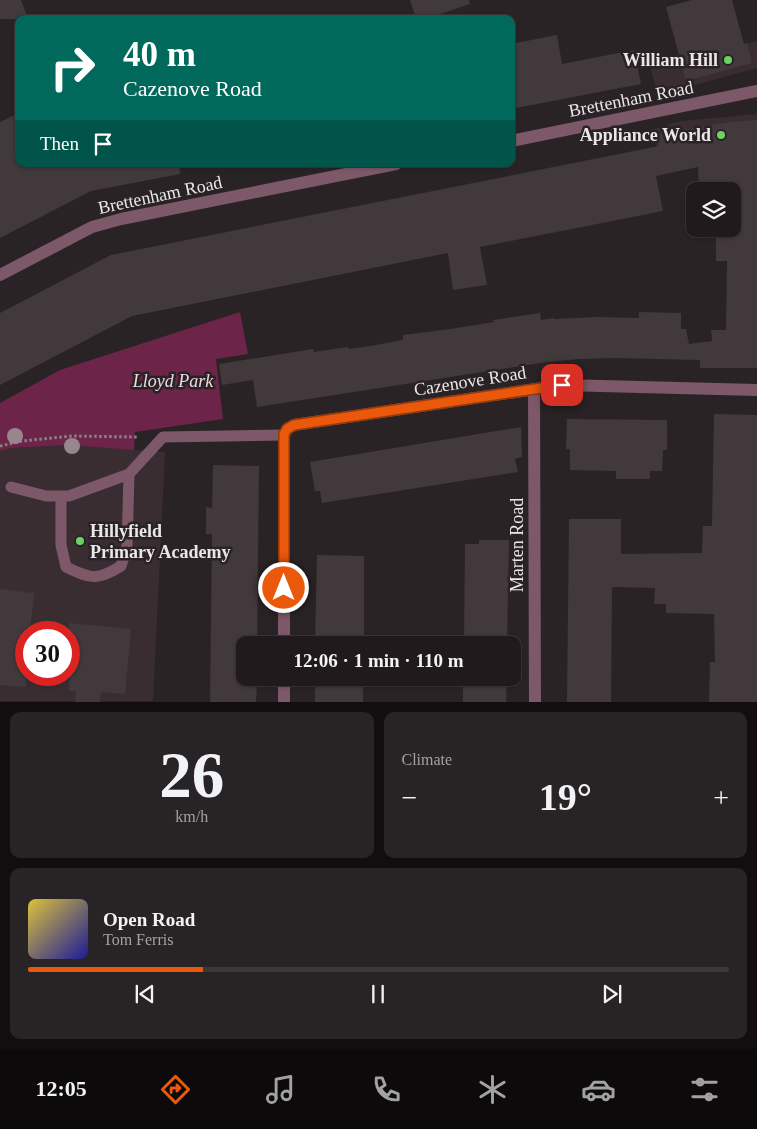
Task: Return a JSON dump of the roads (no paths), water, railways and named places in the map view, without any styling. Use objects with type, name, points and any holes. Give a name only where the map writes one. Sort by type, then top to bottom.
[{"type":"street","name":"Brettenham Road","points":[[515,140],[757,91]]},
{"type":"street","name":"Brettenham Road","points":[[0,275],[92,228],[121,219],[381,167]]},
{"type":"street","name":"Cazenove Road","points":[[284,434],[287,429],[294,425],[562,385],[757,390]]},
{"type":"street","name":"Marten Road","points":[[534,389],[535,702]]},
{"type":"street","points":[[284,434],[284,636]]},
{"type":"street","points":[[284,686],[284,702]]},
{"type":"lane","points":[[11,487],[46,496],[69,496],[129,474],[163,437],[284,434]]},
{"type":"lane","points":[[61,496],[61,545],[66,567],[85,576],[105,576],[121,566],[127,547],[129,474]]},
{"type":"place","name":"William Hill","points":[[728,60]]},
{"type":"place","name":"Appliance World","points":[[721,135]]},
{"type":"place","name":"Hillyfield Primary Academy","points":[[80,541]]},
{"type":"park label","name":"Lloyd Park","points":[[173,381]]}]
